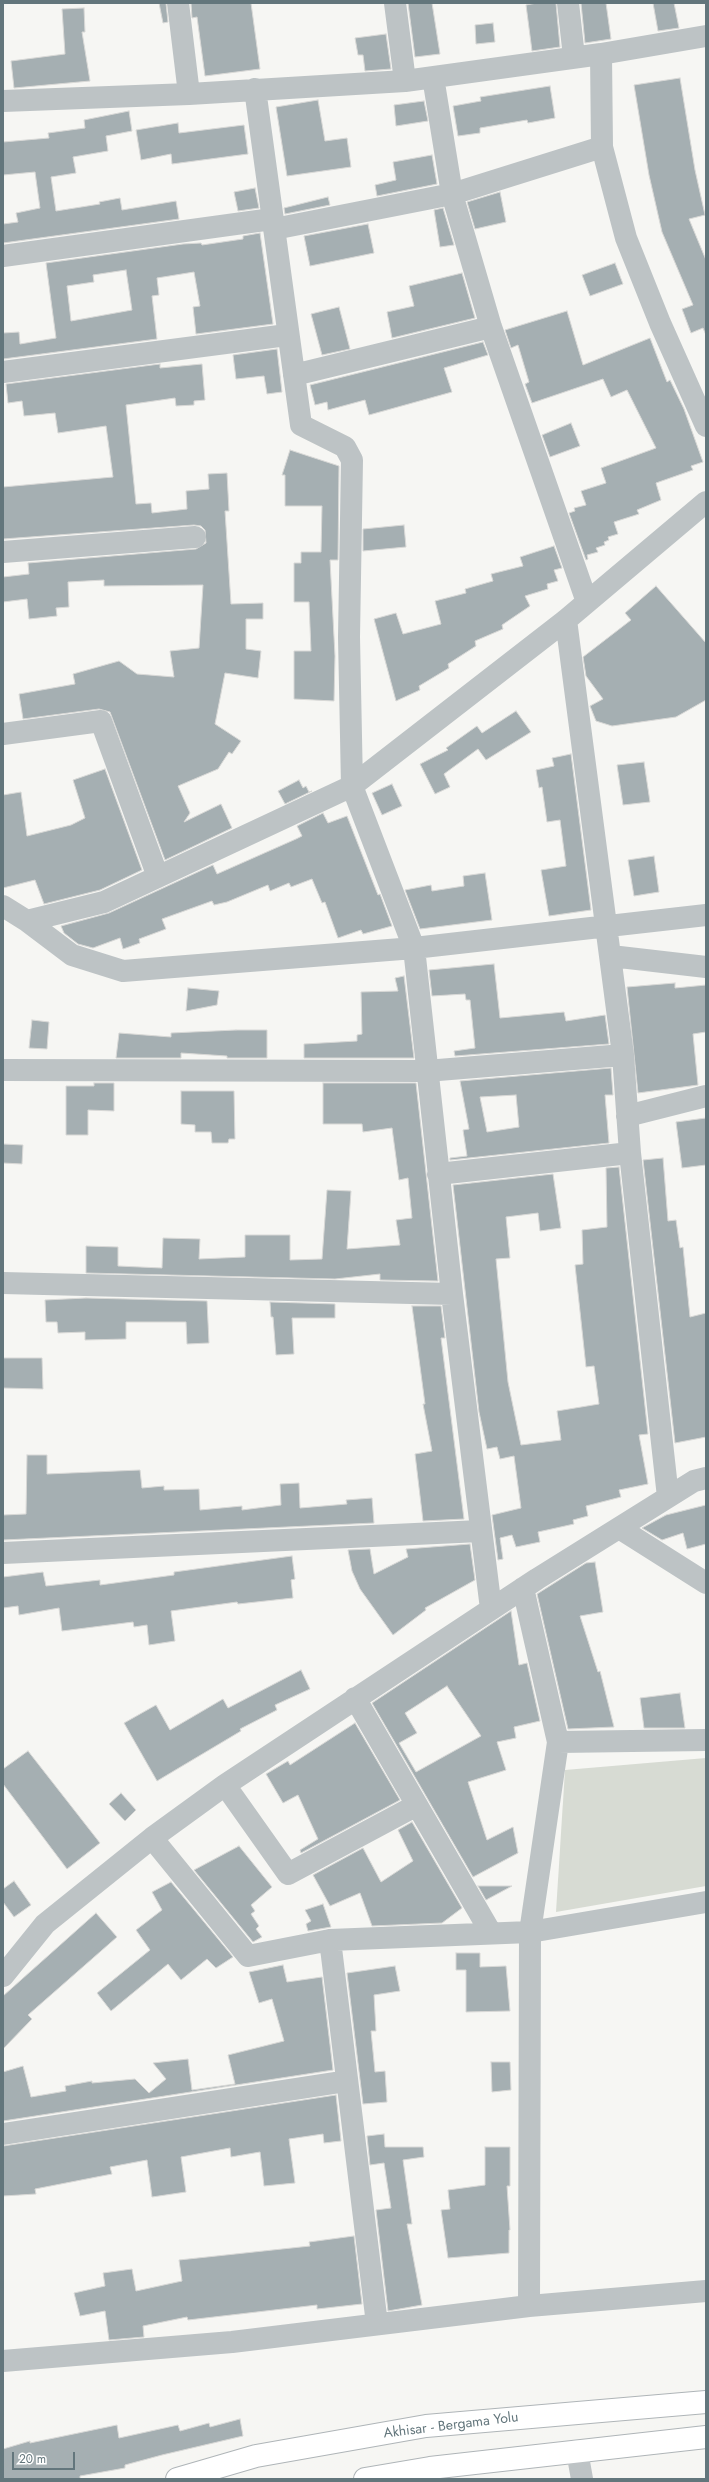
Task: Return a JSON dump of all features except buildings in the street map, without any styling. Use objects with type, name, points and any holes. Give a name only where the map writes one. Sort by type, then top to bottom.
[{"type":"main road","name":"Akhisar - Bergama Yolu","points":[[177,2479],[256,2456],[426,2426],[706,2402]]},
{"type":"main road","points":[[365,2479],[430,2474],[577,2451],[706,2437]]},
{"type":"street","points":[[178,3],[189,94]]},
{"type":"street","points":[[395,3],[405,81]]},
{"type":"street","points":[[568,3],[574,57]]},
{"type":"street","points":[[3,101],[189,94],[405,81],[601,54],[706,36]]},
{"type":"street","points":[[601,54],[602,147],[626,238],[706,426]]},
{"type":"street","points":[[433,77],[452,194],[491,326],[587,602]]},
{"type":"street","points":[[255,89],[287,335],[301,425],[345,447],[352,460],[349,637],[352,786],[414,948],[426,1071],[480,1531],[491,1609]]},
{"type":"street","points":[[3,256],[273,224],[452,194],[602,147]]},
{"type":"street","points":[[294,375],[491,326]]},
{"type":"street","points":[[3,372],[287,335]]},
{"type":"street","points":[[26,921],[104,902],[352,786],[566,620],[706,502]]},
{"type":"street","points":[[3,552],[195,537]]},
{"type":"street","points":[[566,620],[623,1054],[630,1153],[668,1497]]},
{"type":"street","points":[[3,734],[100,721],[158,877]]},
{"type":"street","points":[[3,906],[72,955],[123,971],[414,948],[607,928],[706,915]]},
{"type":"street","points":[[611,956],[706,967]]},
{"type":"street","points":[[3,1070],[426,1071],[623,1054]]},
{"type":"street","points":[[627,1116],[706,1096]]},
{"type":"street","points":[[438,1174],[630,1153]]},
{"type":"street","points":[[3,1283],[452,1294]]},
{"type":"street","points":[[6,1968],[45,1924],[152,1838],[225,1785],[523,1588],[694,1481],[706,1478]]},
{"type":"street","points":[[619,1528],[706,1583]]},
{"type":"street","points":[[3,1553],[480,1531]]},
{"type":"street","points":[[523,1588],[558,1742],[530,1932],[529,2306]]},
{"type":"street","points":[[355,1698],[490,1933]]},
{"type":"street","points":[[558,1742],[706,1740]]},
{"type":"street","points":[[225,1785],[288,1874],[417,1805]]},
{"type":"street","points":[[152,1838],[248,1956],[330,1940],[530,1932],[706,1902]]},
{"type":"street","points":[[330,1940],[377,2324]]},
{"type":"street","points":[[3,2134],[347,2081]]},
{"type":"street","points":[[3,2361],[232,2342],[529,2306],[706,2291]]},
{"type":"street","points":[[577,2451],[582,2479]]},
{"type":"shaded area","points":[[706,1758],[706,1886],[556,1912],[565,1770]]}]
